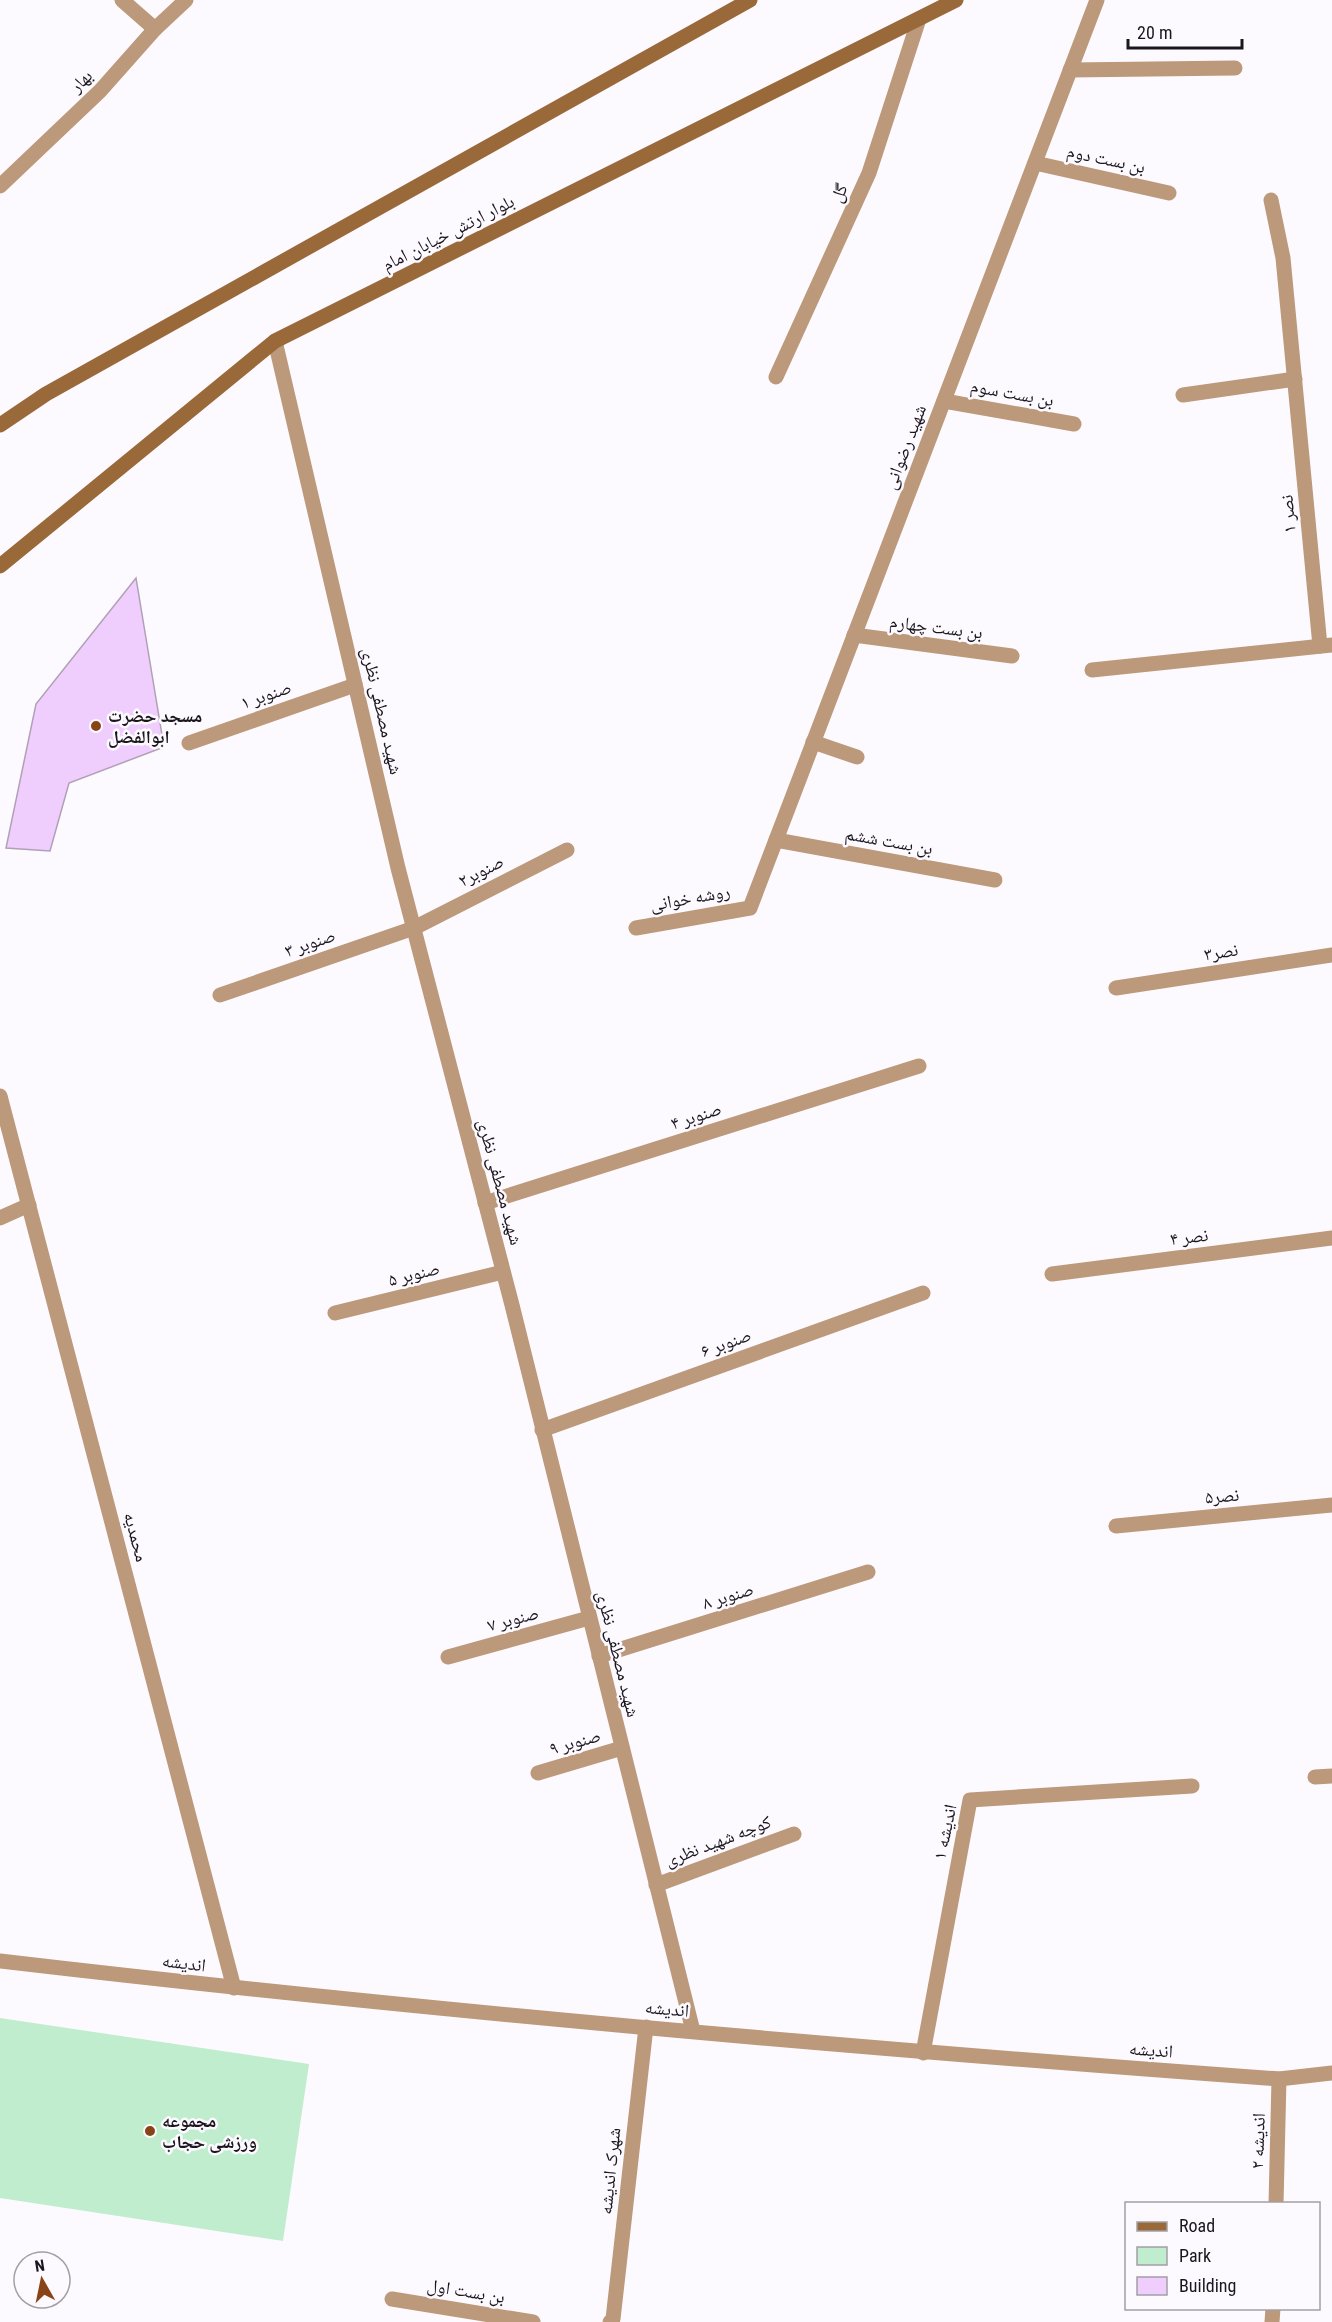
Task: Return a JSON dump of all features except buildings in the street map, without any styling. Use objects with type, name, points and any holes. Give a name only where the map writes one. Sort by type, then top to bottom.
[{"type":"main road","points":[[0,425],[46,394],[750,0]]},
{"type":"main road","name":"بلوار ارتش خیابان امام","points":[[0,566],[275,341],[956,0]]},
{"type":"street","points":[[122,0],[155,29]]},
{"type":"street","name":"بهار","points":[[0,186],[100,91],[155,29],[186,0]]},
{"type":"street","name":"شهید رضوانی","points":[[750,908],[1097,0]]},
{"type":"street","name":"گل","points":[[776,377],[869,173],[919,19]]},
{"type":"street","points":[[1070,70],[1235,68]]},
{"type":"street","name":"بن بست دوم","points":[[1035,163],[1169,193]]},
{"type":"street","name":"نصر ۱","points":[[1092,670],[1326,645],[1283,258],[1271,200]]},
{"type":"street","name":"شهید مصطفی نظری","points":[[275,341],[414,928],[503,1272],[693,2031]]},
{"type":"street","points":[[1183,395],[1295,380]]},
{"type":"street","name":"بن بست سوم","points":[[944,401],[1074,424]]},
{"type":"street","name":"بن بست چهارم","points":[[854,635],[1012,656]]},
{"type":"street","name":"صنوبر ۱","points":[[189,743],[355,685]]},
{"type":"street","points":[[813,742],[856,758]]},
{"type":"street","name":"بن بست ششم","points":[[776,840],[995,880]]},
{"type":"street","name":"صنوبر۲","points":[[414,928],[567,850]]},
{"type":"street","name":"روشه خوانی","points":[[636,928],[750,908]]},
{"type":"street","name":"صنوبر ۳","points":[[220,995],[414,928]]},
{"type":"street","name":"نصر۳","points":[[1116,988],[1332,955]]},
{"type":"street","name":"صنوبر ۴","points":[[485,1203],[919,1066]]},
{"type":"street","name":"محمدیه","points":[[0,1096],[234,1988]]},
{"type":"street","points":[[0,1218],[28,1205]]},
{"type":"street","name":"نصر ۴","points":[[1052,1274],[1332,1238]]},
{"type":"street","name":"صنوبر ۵","points":[[334,1313],[503,1272]]},
{"type":"street","name":"صنوبر ۶","points":[[542,1430],[923,1293]]},
{"type":"street","name":"نصر۵","points":[[1116,1526],[1332,1505]]},
{"type":"street","name":"صنوبر ۸","points":[[599,1656],[868,1572]]},
{"type":"street","name":"صنوبر ۷","points":[[448,1657],[590,1618]]},
{"type":"street","name":"صنوبر ۹","points":[[538,1773],[622,1749]]},
{"type":"street","points":[[1316,1777],[1332,1776]]},
{"type":"street","name":"اندیشه ۱","points":[[923,2053],[970,1800],[1192,1786]]},
{"type":"street","name":"کوچه شهید نظری","points":[[656,1885],[794,1834]]},
{"type":"street","name":"اندیشه","points":[[0,1961],[234,1988],[923,2053],[1279,2079],[1332,2073]]},
{"type":"street","name":"شهرک اندیشه","points":[[614,2321],[646,2027]]},
{"type":"street","name":"اندیشه ۲","points":[[1276,2202],[1279,2079]]},
{"type":"street","name":"بن بست اول","points":[[392,2300],[533,2322]]},
{"type":"green space","name":"مجموعه ورزشی حجاب","points":[[0,2018],[309,2064],[283,2241],[0,2198]]},
{"type":"place","name":"مسجد حضرت ابوالفضل","points":[[96,726]]},
{"type":"place","name":"مجموعه ورزشی حجاب","points":[[150,2131]]}]
